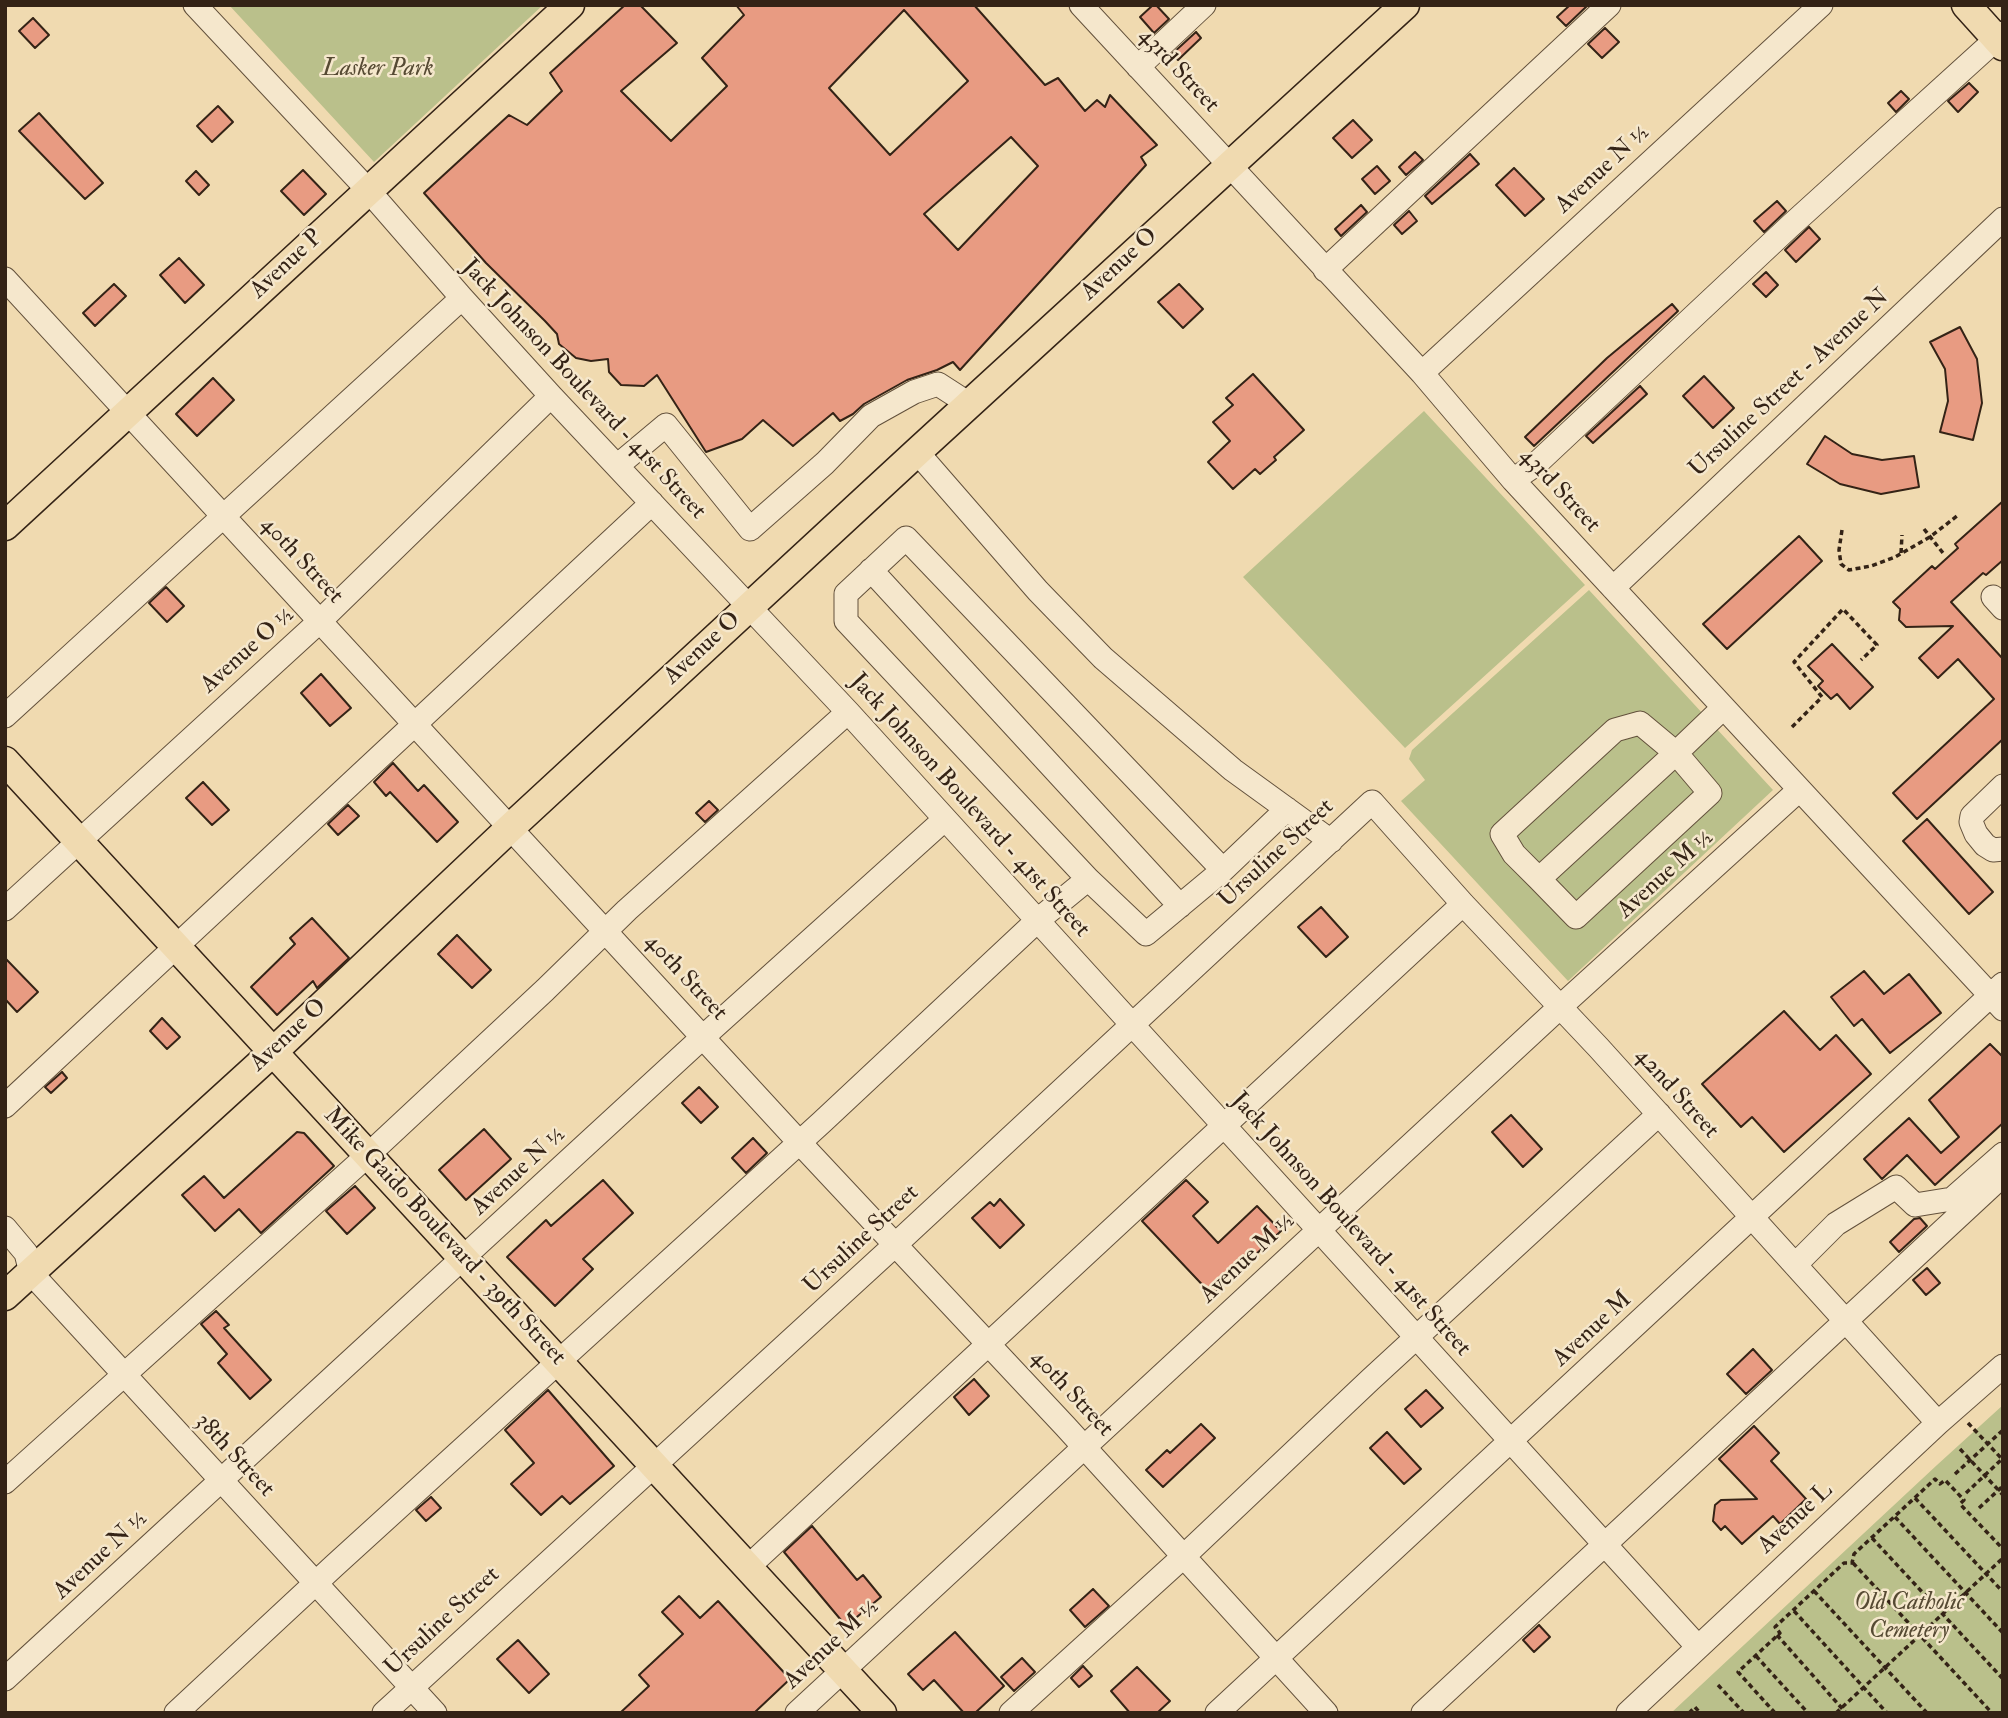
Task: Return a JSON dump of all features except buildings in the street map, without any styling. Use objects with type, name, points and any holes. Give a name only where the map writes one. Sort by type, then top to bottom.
[{"type":"main road","name":"Avenue P","points":[[5,526],[570,5]]},
{"type":"main road","name":"Avenue O","points":[[5,1296],[273,1052],[510,828],[1229,164],[1405,5]]},
{"type":"main road","points":[[1966,5],[2001,39]]},
{"type":"main road","name":"Mike Gaido Boulevard - 39th Street","points":[[5,761],[882,1713]]},
{"type":"street","name":"Jack Johnson Boulevard - 41st Street","points":[[195,5],[368,190],[461,299],[848,712],[1698,1647]]},
{"type":"street","name":"43rd Street","points":[[1081,5],[1422,373],[1513,480],[1723,708],[1999,996]]},
{"type":"street","points":[[1138,67],[1204,5]]},
{"type":"street","points":[[1325,270],[1609,5]]},
{"type":"street","name":"Avenue N ½","points":[[1422,373],[1821,5]]},
{"type":"street","points":[[1513,480],[1535,466],[1789,227],[2001,39]]},
{"type":"street","name":"Ursuline Street - Avenue N","points":[[1613,588],[2003,219]]},
{"type":"street","name":"40th Street","points":[[5,279],[799,1142],[1085,1447],[1326,1713]]},
{"type":"street","points":[[5,716],[461,299]]},
{"type":"street","points":[[617,466],[666,425],[750,529],[825,463],[871,416],[914,392],[938,384],[969,404]]},
{"type":"street","name":"Avenue O ½","points":[[5,909],[320,621],[551,396]]},
{"type":"street","points":[[917,452],[1038,592],[1102,657],[1233,770],[1331,841]]},
{"type":"street","points":[[5,1106],[652,503]]},
{"type":"street","points":[[1223,870],[906,538],[846,594],[846,621],[1088,878],[1146,934],[1223,870],[1287,809]]},
{"type":"street","points":[[871,570],[1180,906]]},
{"type":"street","points":[[1539,879],[1723,708]]},
{"type":"street","points":[[5,1482],[368,1155],[605,931],[848,712]]},
{"type":"street","points":[[1640,723],[1676,753],[1710,793],[1576,917],[1514,854],[1502,834],[1615,730],[1640,723]]},
{"type":"street","points":[[2003,786],[1972,816],[1971,822],[1985,845],[1993,850],[2003,849]]},
{"type":"street","name":"Avenue M ½","points":[[797,1713],[1560,1007],[1799,790]]},
{"type":"street","name":"42nd Street","points":[[1372,802],[1846,1322],[1946,1416]]},
{"type":"street","name":"Ursuline Street","points":[[384,1713],[895,1245],[1372,802]]},
{"type":"street","name":"Avenue N ½","points":[[5,1679],[703,1037],[945,819]]},
{"type":"street","points":[[176,1713],[1038,920],[1088,878]]},
{"type":"street","points":[[748,1567],[1463,904]]},
{"type":"street","name":"Avenue M","points":[[1217,1713],[1752,1218],[1999,996]]},
{"type":"street","points":[[1011,1713],[1183,1557],[1659,1114]]},
{"type":"street","points":[[1795,1265],[1836,1224],[1896,1187],[1915,1205],[1952,1199],[2003,1154]]},
{"type":"street","points":[[1423,1713],[2003,1175]]},
{"type":"street","name":"38th Street","points":[[5,1228],[26,1253],[31,1273],[435,1713]]},
{"type":"street","name":"Avenue L","points":[[1628,1713],[2003,1366]]},
{"type":"path","points":[[1842,530],[1839,550],[1841,564],[1849,570],[1871,566],[1902,553],[1930,537],[1957,516]]},
{"type":"path","points":[[1924,529],[1943,553]]},
{"type":"path","points":[[1902,535],[1902,553]]},
{"type":"path","points":[[1792,726],[1822,697],[1794,662],[1843,609],[1877,645],[1861,660]]},
{"type":"path","points":[[1946,1416],[1987,1444],[2002,1459],[1966,1493]]},
{"type":"path","points":[[1955,1474],[2003,1430]]},
{"type":"path","points":[[1960,1449],[1984,1475],[2001,1488],[2003,1495]]},
{"type":"path","points":[[1852,1563],[1854,1554],[1935,1479],[1940,1484],[1945,1480],[1964,1500],[1960,1504],[2003,1549]]},
{"type":"path","points":[[1979,1508],[2001,1488]]},
{"type":"path","points":[[1915,1497],[2003,1592]]},
{"type":"path","points":[[1895,1517],[2003,1633]]},
{"type":"path","points":[[1872,1538],[2003,1679]]},
{"type":"path","points":[[1836,1713],[2003,1558]]},
{"type":"path","points":[[1775,1713],[1738,1672],[1780,1633],[1775,1627],[1844,1563],[1852,1563],[1992,1713]]},
{"type":"path","points":[[1814,1591],[1927,1713]]},
{"type":"path","points":[[1793,1611],[1887,1713]]},
{"type":"path","points":[[1777,1635],[1846,1713]]},
{"type":"path","points":[[1756,1656],[1808,1713]]},
{"type":"path","points":[[1718,1685],[1744,1713]]},
{"type":"path","points":[[1689,1713],[1695,1707],[1700,1713]]},
{"type":"green space","name":"Lasker Park","points":[[229,5],[543,5],[374,162]]},
{"type":"green space","points":[[1424,411],[1585,585],[1405,748],[1243,577]]},
{"type":"green space","points":[[1589,590],[1773,790],[1568,981],[1401,801],[1425,780],[1409,759],[1412,750]]},
{"type":"green space","name":"Old Catholic Cemetery","points":[[2003,1405],[2003,1713],[1671,1713],[1937,1465]]}]
